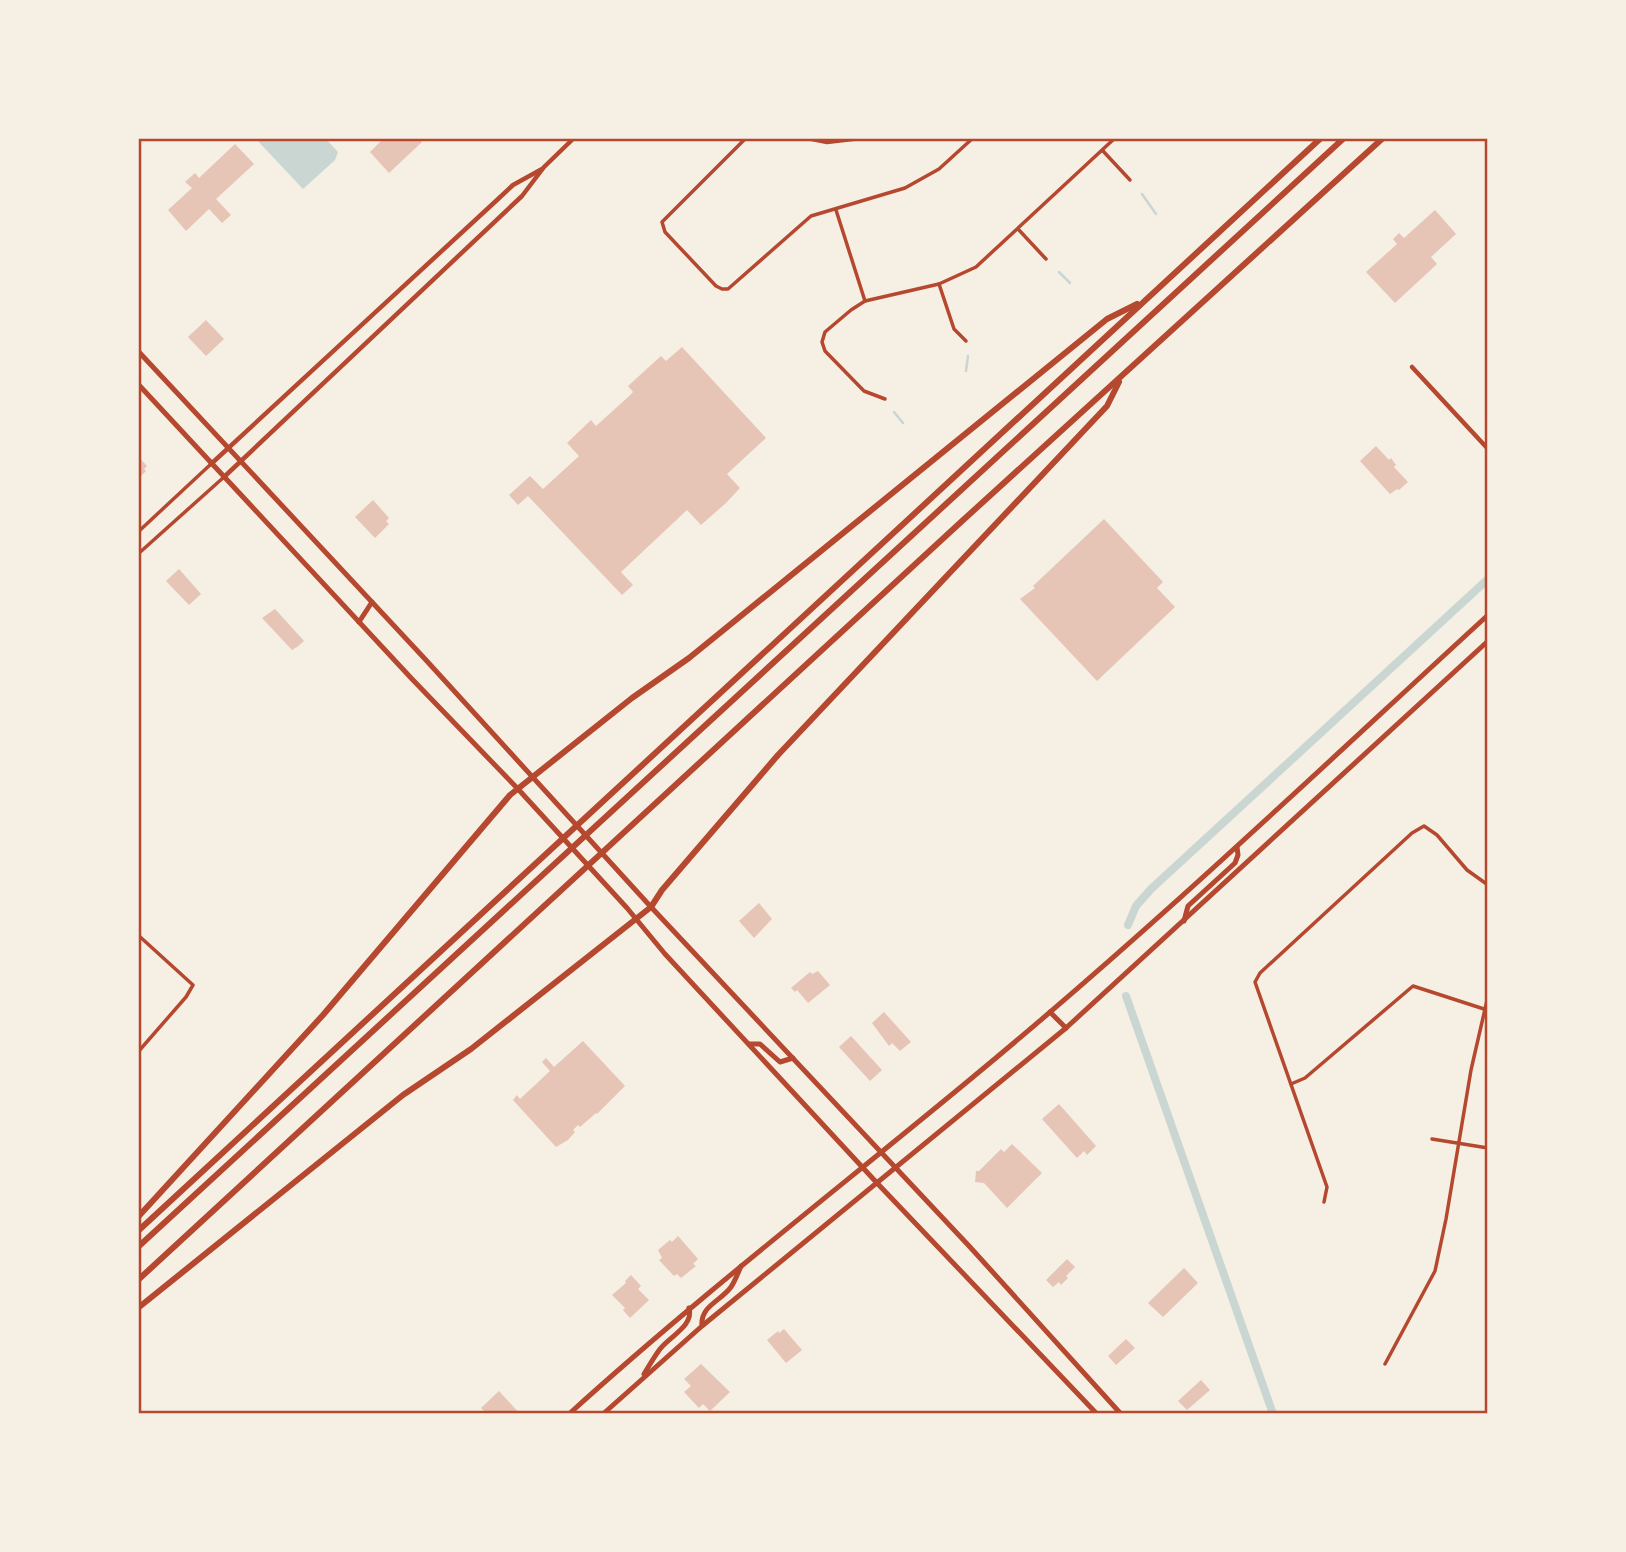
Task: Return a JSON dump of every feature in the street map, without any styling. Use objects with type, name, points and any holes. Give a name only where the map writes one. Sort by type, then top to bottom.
[{"type":"highway","points":[[138,1231],[1321,138]]},
{"type":"highway","points":[[138,1247],[1344,138]]},
{"type":"highway","points":[[138,1280],[961,522],[1383,138]]},
{"type":"highway","points":[[138,1217],[323,1015],[518,789],[632,698],[689,658],[1107,319],[1145,300]]},
{"type":"highway","points":[[138,1308],[403,1096],[471,1049],[637,921],[778,755],[1107,405],[1122,376]]},
{"type":"main road","points":[[139,353],[1121,1414]]},
{"type":"main road","points":[[138,384],[518,789],[877,1183],[1097,1414]]},
{"type":"main road","points":[[359,622],[372,602]]},
{"type":"main road","points":[[569,1414],[689,1307],[1050,1012],[1237,847],[1488,615]]},
{"type":"main road","points":[[603,1414],[702,1326],[1066,1028],[1488,641]]},
{"type":"main road","points":[[1184,921],[1188,906],[1234,863],[1238,855],[1237,847]]},
{"type":"main road","points":[[1050,1012],[1066,1028]]},
{"type":"main road","points":[[749,1044],[760,1044],[780,1062],[793,1058]]},
{"type":"main road","points":[[702,1326],[704,1312],[731,1287],[742,1263]]},
{"type":"main road","points":[[640,1380],[661,1347],[687,1323],[691,1312],[689,1307]]},
{"type":"street","points":[[138,554],[224,477],[522,196],[544,167],[574,138]]},
{"type":"street","points":[[746,138],[662,222],[665,233],[722,289],[728,289],[811,216],[905,188],[926,178],[973,138]]},
{"type":"street","points":[[807,138],[827,142],[861,138]]},
{"type":"street","points":[[885,399],[864,391],[825,351],[822,342],[825,332],[865,301],[940,284],[976,267],[1115,138]]},
{"type":"street","points":[[1103,151],[1130,180]]},
{"type":"street","points":[[138,532],[513,185],[544,167]]},
{"type":"street","points":[[836,210],[865,301]]},
{"type":"street","points":[[1018,229],[1046,260]]},
{"type":"street","points":[[940,284],[954,329],[966,341]]},
{"type":"street","points":[[1412,367],[1488,449]]},
{"type":"street","points":[[1324,1202],[1327,1187],[1255,982],[1259,973],[1412,833],[1424,826],[1437,835],[1467,870],[1488,885]]},
{"type":"street","points":[[138,935],[193,985],[186,997],[138,1052]]},
{"type":"street","points":[[1290,1084],[1305,1078],[1413,986],[1484,1009]]},
{"type":"street","points":[[1385,1364],[1435,1271],[1471,1070],[1488,996]]},
{"type":"street","points":[[1432,1139],[1488,1148]]},
{"type":"shaded area","points":[[255,138],[325,138],[338,152],[335,160],[303,189]]},
{"type":"building","points":[[384,138],[418,138],[422,142],[389,173],[370,152]]},
{"type":"building","points":[[235,144],[254,164],[216,199],[231,215],[222,223],[209,209],[186,231],[168,210],[192,188],[185,182],[195,173],[199,178]]},
{"type":"building","points":[[1435,210],[1456,234],[1431,257],[1437,264],[1395,303],[1366,272],[1397,244],[1393,239],[1399,233],[1404,238]]},
{"type":"building","points":[[206,320],[224,339],[206,356],[188,337]]},
{"type":"building","points":[[682,347],[766,438],[727,474],[740,488],[726,503],[701,525],[687,510],[621,572],[633,585],[622,595],[528,496],[518,505],[509,495],[530,476],[543,489],[579,456],[567,443],[591,420],[596,426],[627,398],[633,392],[628,386],[661,356],[666,361]]},
{"type":"building","points":[[1376,446],[1389,460],[1391,458],[1396,465],[1394,467],[1408,482],[1390,494],[1360,461]]},
{"type":"building","points":[[138,456],[147,466],[140,477]]},
{"type":"building","points":[[373,500],[389,518],[386,521],[389,524],[375,538],[355,517]]},
{"type":"building","points":[[1104,519],[1163,582],[1157,588],[1175,607],[1097,681],[1020,599],[1035,588],[1033,586]]},
{"type":"building","points":[[179,569],[201,594],[189,605],[166,581]]},
{"type":"building","points":[[275,609],[304,641],[292,650],[262,618]]},
{"type":"building","points":[[759,903],[772,919],[754,938],[739,921]]},
{"type":"building","points":[[818,971],[830,985],[808,1003],[797,990],[795,992],[791,988],[810,972],[812,974]]},
{"type":"building","points":[[884,1012],[911,1042],[900,1051],[892,1043],[889,1046],[872,1023]]},
{"type":"building","points":[[851,1036],[882,1070],[870,1081],[839,1047]]},
{"type":"building","points":[[583,1041],[625,1086],[597,1114],[580,1127],[578,1125],[568,1140],[556,1147],[513,1100],[517,1095],[520,1099],[550,1071],[542,1062],[546,1058],[554,1067]]},
{"type":"building","points":[[1059,1104],[1096,1146],[1087,1155],[1084,1151],[1077,1158],[1042,1119]]},
{"type":"building","points":[[1012,1144],[1042,1173],[1007,1208],[984,1183],[975,1182],[976,1171],[1001,1149],[1004,1152]]},
{"type":"building","points":[[678,1236],[698,1259],[693,1264],[696,1266],[681,1278],[677,1274],[674,1276],[659,1260],[662,1258],[658,1250]]},
{"type":"building","points":[[1067,1259],[1075,1267],[1061,1285],[1059,1282],[1053,1287],[1046,1280]]},
{"type":"building","points":[[1184,1268],[1198,1283],[1163,1317],[1148,1303]]},
{"type":"building","points":[[631,1275],[641,1286],[638,1289],[649,1300],[630,1318],[623,1310],[625,1308],[612,1295]]},
{"type":"building","points":[[784,1329],[802,1350],[786,1363],[767,1340]]},
{"type":"building","points":[[1126,1339],[1135,1348],[1116,1365],[1108,1356]]},
{"type":"building","points":[[701,1364],[730,1392],[710,1411],[703,1404],[699,1408],[684,1392],[691,1386],[684,1379]]},
{"type":"building","points":[[1201,1380],[1210,1390],[1187,1410],[1178,1401]]},
{"type":"building","points":[[499,1391],[520,1414],[487,1414],[481,1408]]},
{"type":"waterway","points":[[1142,194],[1156,214]]},
{"type":"waterway","points":[[1059,272],[1070,283]]},
{"type":"waterway","points":[[966,371],[968,356]]},
{"type":"waterway","points":[[894,412],[903,423]]},
{"type":"waterway","points":[[1128,925],[1136,906],[1151,889],[1488,579]]},
{"type":"waterway","points":[[1126,996],[1273,1414]]}]
